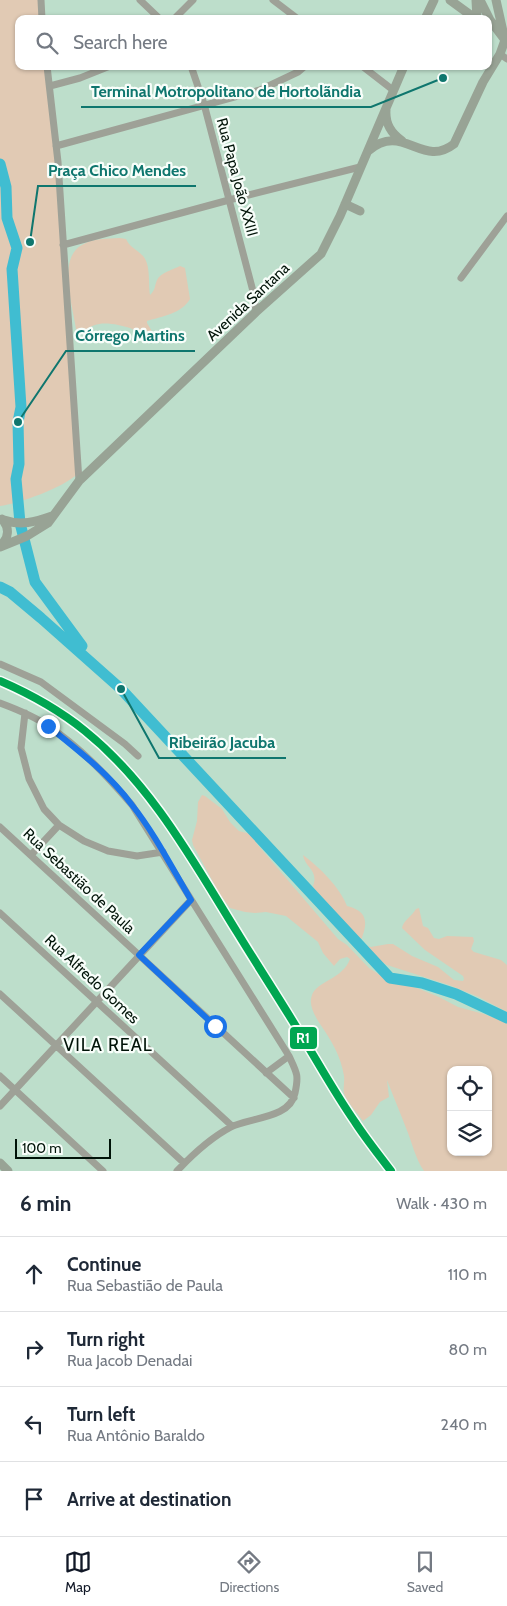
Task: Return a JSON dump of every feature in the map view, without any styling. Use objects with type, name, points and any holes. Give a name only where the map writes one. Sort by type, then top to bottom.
[{"type":"main road","points":[[450,0],[471,15]]},
{"type":"main road","points":[[476,0],[476,15]]},
{"type":"main road","points":[[480,0],[488,15]]},
{"type":"main road","points":[[496,0],[506,41]]},
{"type":"main road","points":[[496,0],[507,17]]},
{"type":"main road","points":[[426,15],[431,1]]},
{"type":"main road","points":[[492,23],[506,41]]},
{"type":"main road","points":[[492,31],[506,41]]},
{"type":"main road","name":"Avenida Santana","points":[[368,151],[382,142],[396,140],[431,152],[440,152],[454,144],[483,82],[504,57],[506,41]]},
{"type":"main road","name":"Avenida Santana","points":[[0,547],[24,538],[44,526],[79,481],[256,312],[321,254],[345,204],[402,70]]},
{"type":"main road","name":"Avenida Santana","points":[[388,102],[386,113],[388,124],[392,132],[405,142]]},
{"type":"main road","points":[[345,204],[360,211]]},
{"type":"main road","name":"Avenida Santana","points":[[2,518],[21,523],[52,516]]},
{"type":"main road","name":"Avenida Santana","points":[[0,547],[6,540],[8,533],[7,526],[2,518]]},
{"type":"main road","points":[[0,1163],[8,1171]]},
{"type":"street","points":[[41,0],[42,15]]},
{"type":"street","points":[[140,0],[156,15]]},
{"type":"street","points":[[178,15],[193,0]]},
{"type":"street","points":[[273,0],[293,15]]},
{"type":"street","points":[[48,70],[56,146],[79,481]]},
{"type":"street","points":[[50,86],[80,78],[100,70]]},
{"type":"street","name":"Rua Papa João XXIII","points":[[192,70],[204,104],[254,296],[256,312]]},
{"type":"street","points":[[56,146],[260,90],[300,70]]},
{"type":"street","points":[[367,70],[394,90]]},
{"type":"street","points":[[63,245],[360,167]]},
{"type":"street","points":[[461,278],[507,216]]},
{"type":"street","points":[[254,296],[264,306]]},
{"type":"street","points":[[0,664],[42,682],[125,744],[138,756]]},
{"type":"street","points":[[0,703],[25,713],[48,726],[106,775],[132,805],[289,1056],[298,1076],[294,1098],[285,1109],[232,1126],[208,1142],[177,1171]]},
{"type":"street","points":[[25,713],[21,748],[29,780],[44,809],[59,825],[84,841],[108,851],[137,856],[163,852]]},
{"type":"street","points":[[31,855],[59,825]]},
{"type":"street","name":"Rua Sebastião de Paula","points":[[0,827],[294,1098]]},
{"type":"street","points":[[0,1106],[191,900]]},
{"type":"street","name":"Rua Alfredo Gomes","points":[[0,913],[232,1126]]},
{"type":"street","points":[[0,994],[184,1163]]},
{"type":"street","points":[[266,1073],[289,1056]]},
{"type":"street","points":[[0,1076],[103,1171]]},
{"type":"shaded area","points":[[0,0],[39,0],[41,15],[15,15],[15,70],[46,70],[52,120],[77,474],[41,494],[0,506]]},
{"type":"shaded area","points":[[126,239],[146,260],[150,295],[161,275],[180,266],[185,268],[190,299],[177,311],[147,321],[153,333],[149,336],[130,328],[113,324],[95,325],[86,331],[76,329],[68,284],[68,271],[74,251],[91,241]]},
{"type":"shaded area","points":[[202,795],[222,809],[230,822],[239,831],[254,835],[257,844],[338,939],[347,945],[369,968],[386,979],[417,988],[458,1007],[507,1023],[507,1171],[424,1171],[387,1080],[389,1097],[380,1102],[371,1115],[363,1121],[345,1096],[341,1062],[332,1042],[311,1006],[312,995],[315,990],[342,971],[350,959],[347,957],[340,959],[334,966],[323,953],[318,942],[286,916],[266,912],[245,912],[230,908],[219,893],[193,845],[192,840],[197,821],[198,802]]},
{"type":"shaded area","points":[[303,855],[328,878],[339,891],[347,906],[363,914],[365,928],[361,940],[364,945],[371,947],[393,944],[412,956],[438,967],[454,980],[463,981],[463,976],[425,950],[402,928],[416,909],[419,908],[423,926],[428,928],[434,938],[439,939],[447,936],[473,937],[474,941],[471,949],[474,952],[501,960],[507,965],[507,1012],[479,997],[449,985],[387,965],[370,954],[329,907],[321,901],[313,886],[313,873]]},
{"type":"waterway","points":[[0,164],[6,187],[7,218],[17,248],[12,269],[21,407],[18,422],[19,464],[16,479],[20,523],[35,582],[82,646]]},
{"type":"waterway","points":[[0,587],[10,592],[41,618],[121,689],[390,978],[422,983],[456,994],[507,1018]]},
{"type":"transit line","name":"R1","points":[[0,681],[44,703],[85,731],[109,752],[150,799],[187,851],[341,1101],[391,1171]]},
{"type":"place","name":"Terminal Motropolitano de Hortolãndia","points":[[443,78]]},
{"type":"place","name":"Praça Chico Mendes","points":[[30,242]]},
{"type":"place","name":"Córrego Martins","points":[[18,422]]},
{"type":"place","name":"Ribeirão Jacuba","points":[[121,689]]},
{"type":"district","name":"VILA REAL","points":[[108,1045]]},
{"type":"route","points":[[48,726],[106,775],[132,805],[163,852],[191,900],[139,955],[215,1026]]}]
